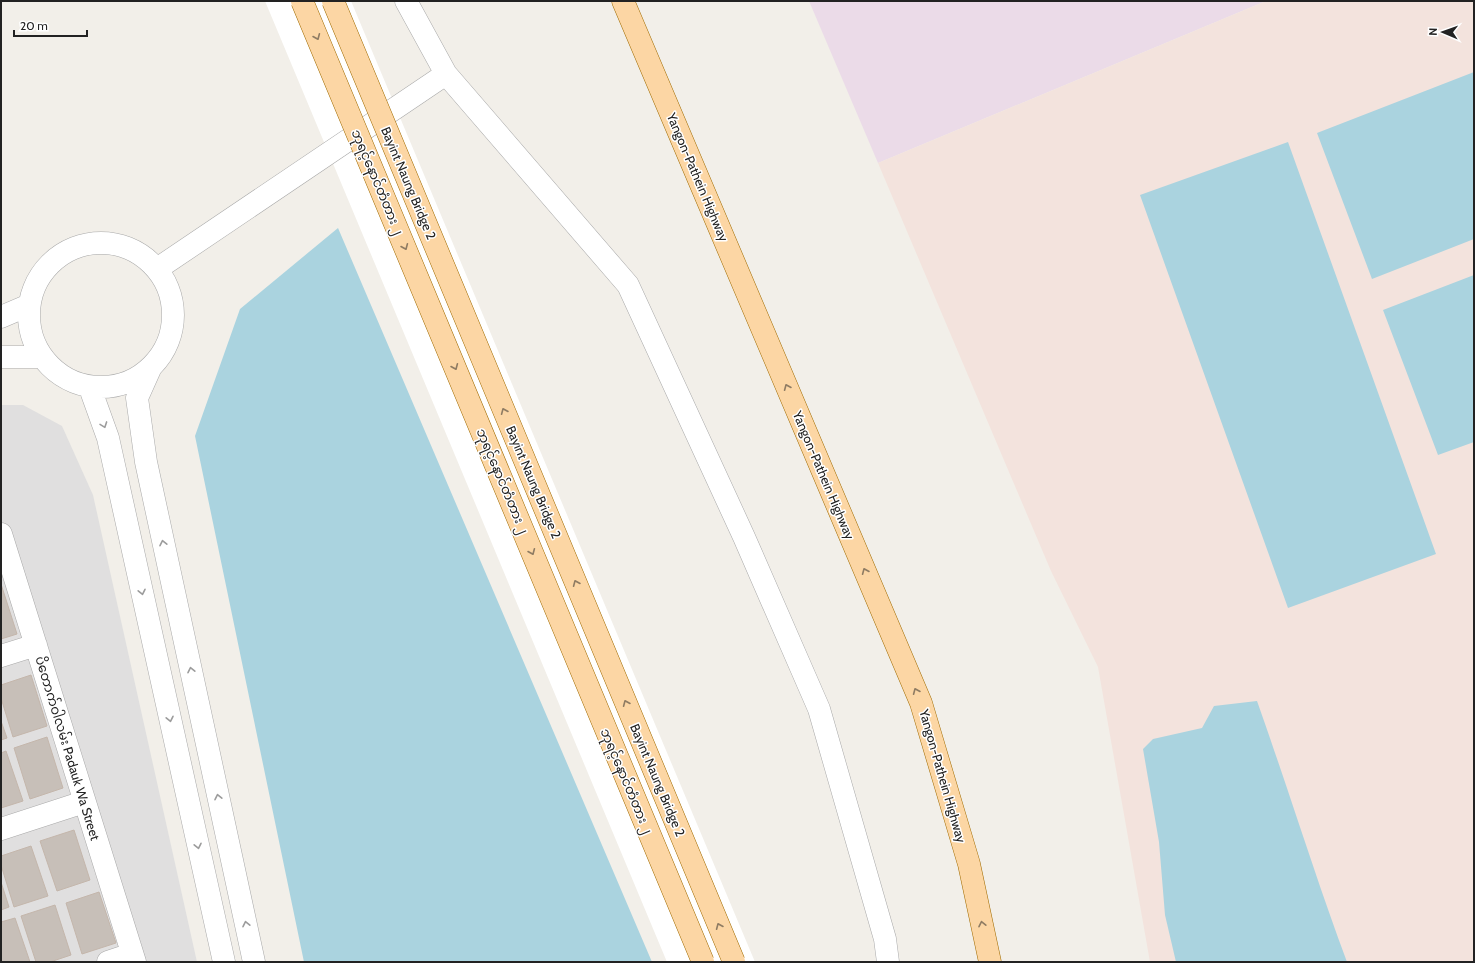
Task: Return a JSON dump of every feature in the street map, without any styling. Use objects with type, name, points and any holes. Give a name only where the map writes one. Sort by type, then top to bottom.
[{"type":"main road","name":"ဘုရင့်နောင်တံတား ၂","points":[[302,1],[703,962]]},
{"type":"main road","name":"Bayint Naung Bridge 2","points":[[333,1],[734,962]]},
{"type":"main road","name":"Yangon-Pathein Highway","points":[[623,1],[921,703],[969,864],[990,962]]},
{"type":"street","points":[[406,1],[446,74],[628,286],[744,536],[819,709],[885,940],[888,962]]},
{"type":"street","points":[[157,269],[446,74]]},
{"type":"street","points":[[150,369],[122,385],[90,388],[57,374],[41,357],[30,332],[29,305],[36,283],[52,262],[72,248],[97,242],[121,245],[146,259],[157,269],[168,288],[173,310],[170,336],[159,359],[150,369],[137,398],[146,462],[254,962]]},
{"type":"street","points":[[1,317],[29,305]]},
{"type":"street","points":[[1,357],[41,357]]},
{"type":"street","points":[[90,388],[108,438],[224,962]]},
{"type":"street","name":"ပိတောက်ဝါလမ်း Padauk Wa Street","points":[[1,534],[134,958]]},
{"type":"street","points":[[1,656],[36,645]]},
{"type":"street","points":[[1,829],[84,802]]},
{"type":"street","points":[[108,962],[134,958]]},
{"type":"shaded area","points":[[809,1],[1266,1],[878,163]]},
{"type":"shaded area","points":[[1266,1],[1474,1],[1474,962],[1150,962],[1098,667],[1051,571],[878,163]]},
{"type":"shaded area","points":[[1,405],[23,405],[62,426],[93,495],[197,962],[1,962]]},
{"type":"water","points":[[1474,72],[1474,239],[1372,279],[1317,133]]},
{"type":"water","points":[[1288,142],[1436,554],[1288,608],[1140,195]]},
{"type":"water","points":[[338,228],[652,962],[304,962],[195,436],[240,309]]},
{"type":"water","points":[[1474,275],[1474,442],[1438,455],[1383,310]]},
{"type":"water","points":[[1257,701],[1347,962],[1176,962],[1165,915],[1159,842],[1143,749],[1153,739],[1202,728],[1214,706]]},
{"type":"pier","points":[[265,1],[351,1],[755,962],[667,962]]},
{"type":"building","points":[[1,584],[17,634],[1,639]]},
{"type":"building","points":[[31,675],[47,726],[13,737],[1,698],[1,685]]},
{"type":"building","points":[[1,721],[7,738],[1,740]]},
{"type":"building","points":[[47,737],[63,788],[30,799],[14,748]]},
{"type":"building","points":[[6,751],[23,801],[1,808],[1,753]]},
{"type":"building","points":[[74,830],[90,880],[57,891],[40,841]]},
{"type":"building","points":[[31,846],[48,896],[14,907],[1,865],[1,856]]},
{"type":"building","points":[[1,882],[9,907],[1,910]]},
{"type":"building","points":[[99,892],[116,943],[82,954],[66,903]]},
{"type":"building","points":[[55,905],[71,955],[50,962],[36,962],[21,916]]},
{"type":"building","points":[[15,918],[30,962],[1,962],[1,922]]}]
